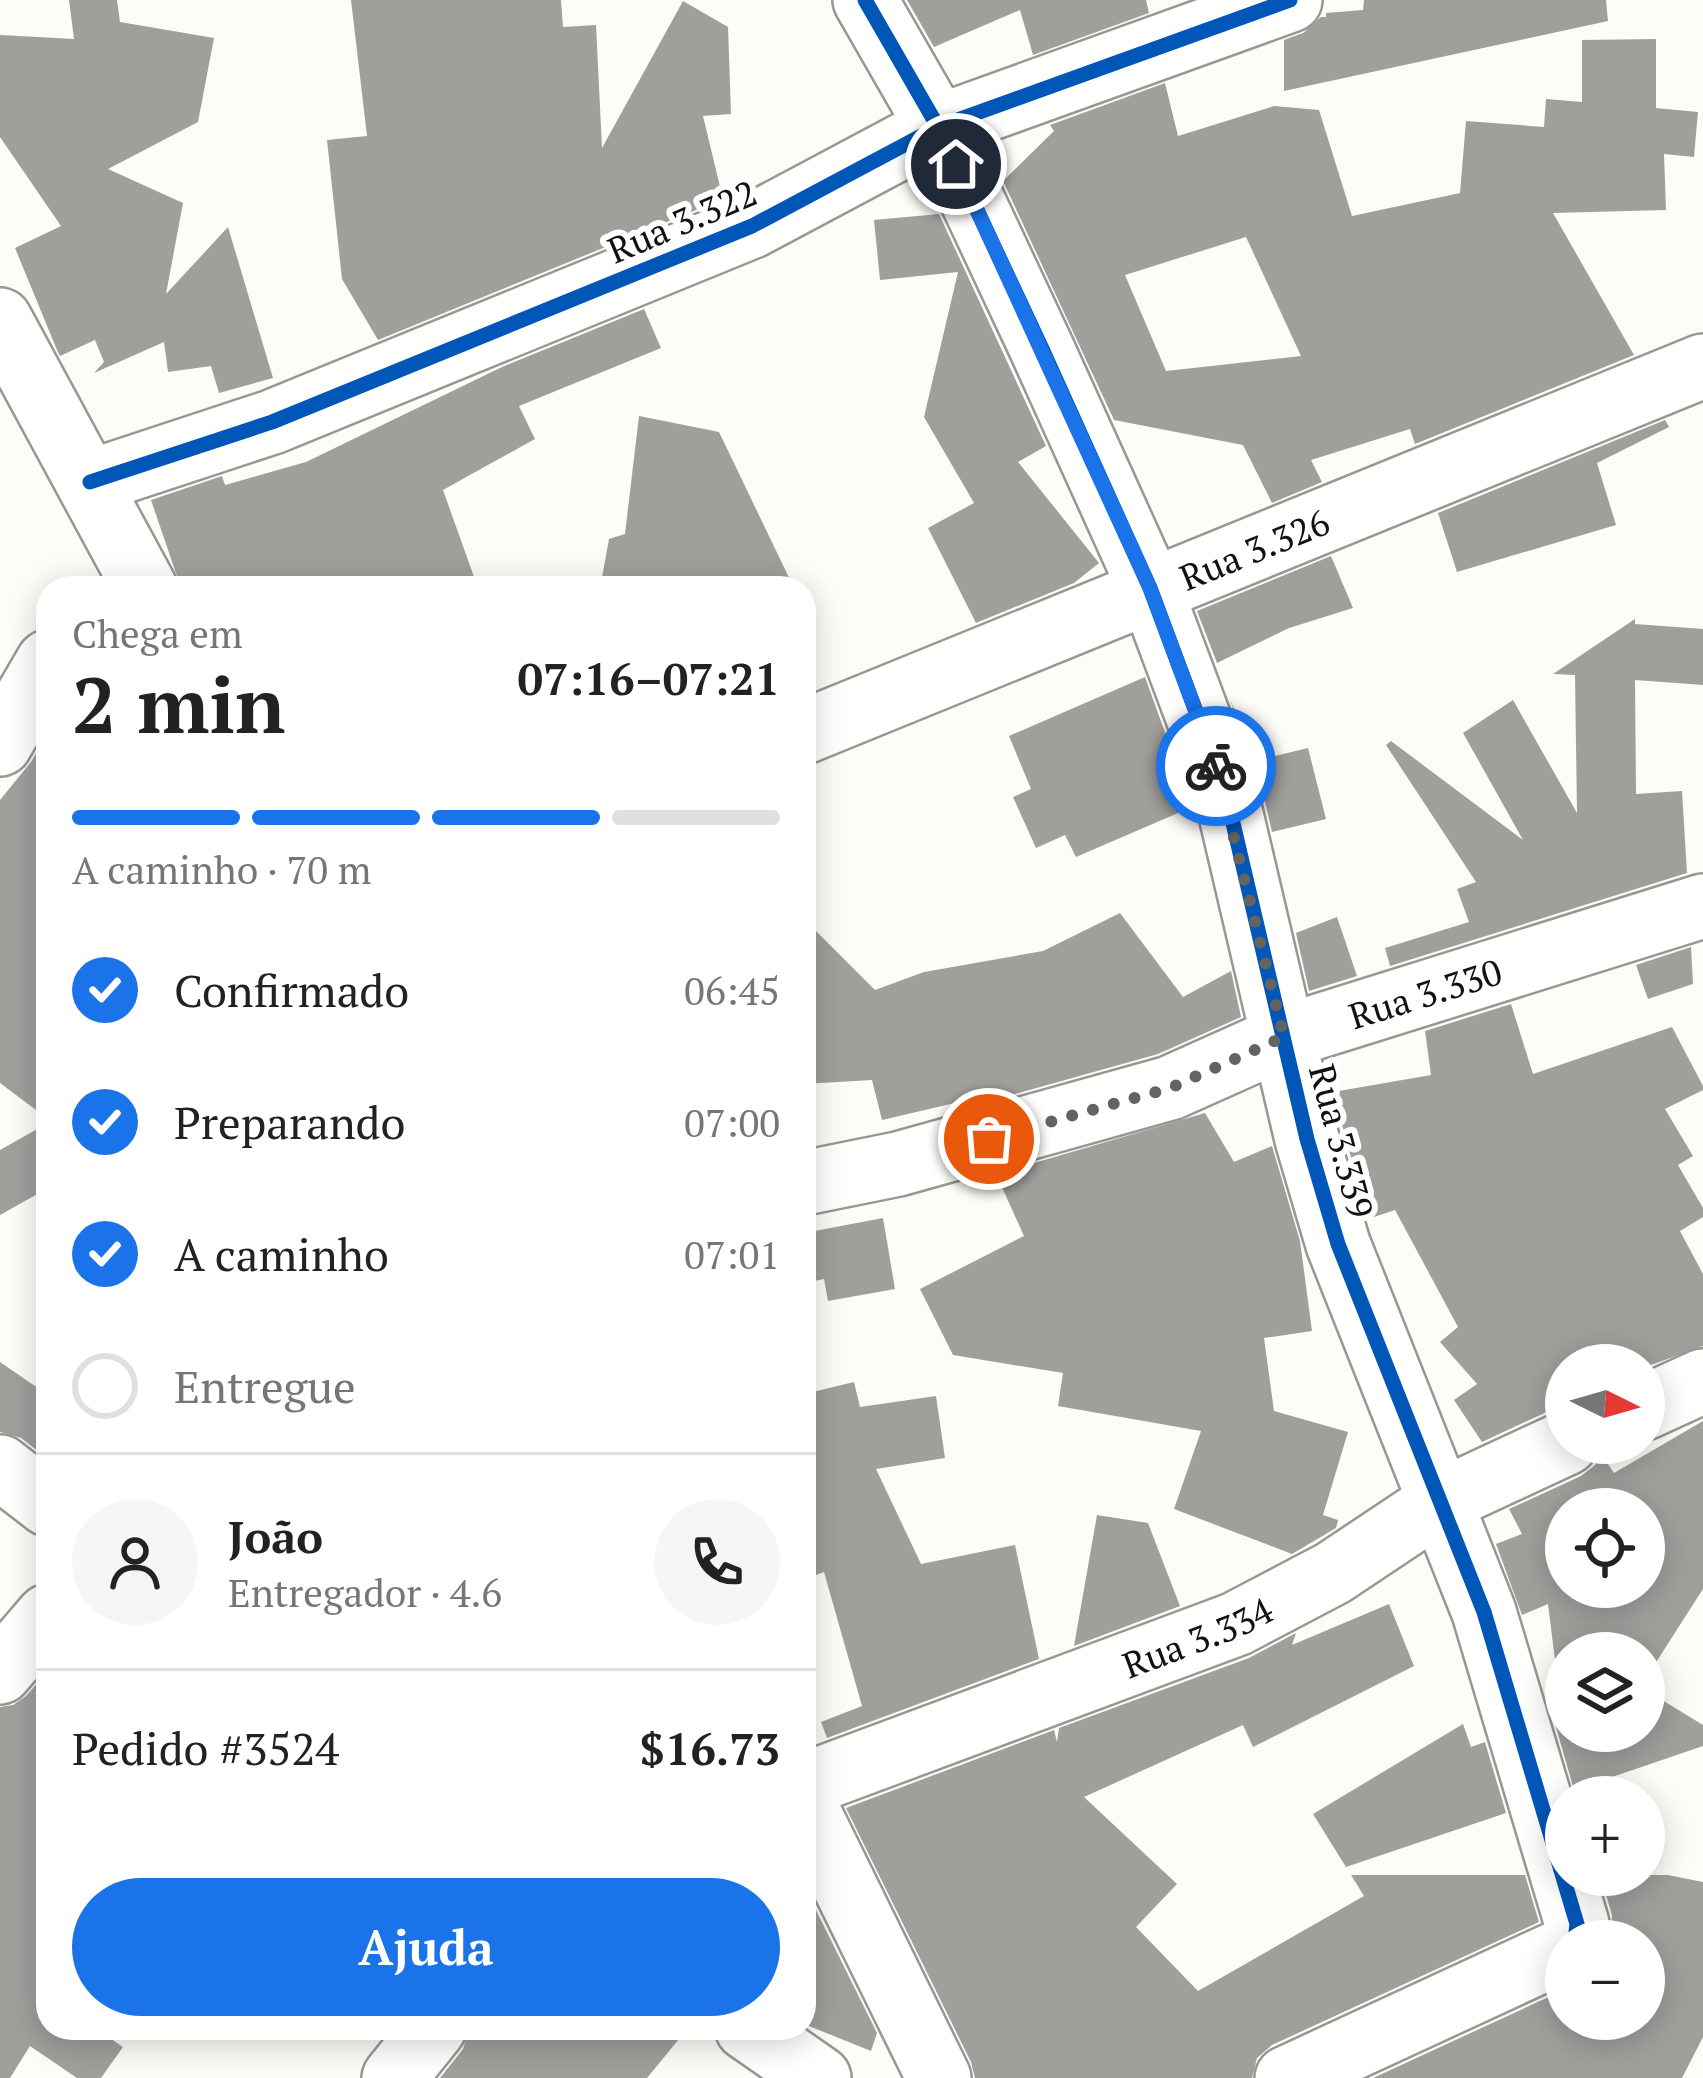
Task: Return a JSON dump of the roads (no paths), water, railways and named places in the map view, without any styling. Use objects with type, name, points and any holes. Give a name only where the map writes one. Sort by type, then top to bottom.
[{"type":"street","name":"Rua 3.339","points":[[865,0],[938,127],[1150,588],[1225,789],[1338,1244],[1491,1634],[1576,1920]]},
{"type":"street","name":"Rua 3.322","points":[[90,482],[272,422],[752,226],[938,127],[1290,0]]},
{"type":"street","points":[[0,320],[90,482],[121,576]]},
{"type":"street","name":"Rua 3.326","points":[[816,726],[1703,366]]},
{"type":"street","points":[[0,744],[36,682]]},
{"type":"street","name":"Rua 3.330","points":[[816,1181],[898,1164],[1170,1088],[1284,1037],[1703,906]]},
{"type":"street","points":[[1665,1398],[1703,1381]]},
{"type":"street","name":"Rua 3.334","points":[[816,1782],[1236,1624],[1333,1573],[1441,1501],[1545,1453]]},
{"type":"street","points":[[0,1467],[36,1495]]},
{"type":"street","points":[[0,1672],[36,1630]]},
{"type":"street","points":[[816,1827],[939,2078]]},
{"type":"street","points":[[1287,2078],[1545,1958]]},
{"type":"street","points":[[394,2078],[424,2040]]},
{"type":"street","points":[[764,2040],[819,2078]]}]
